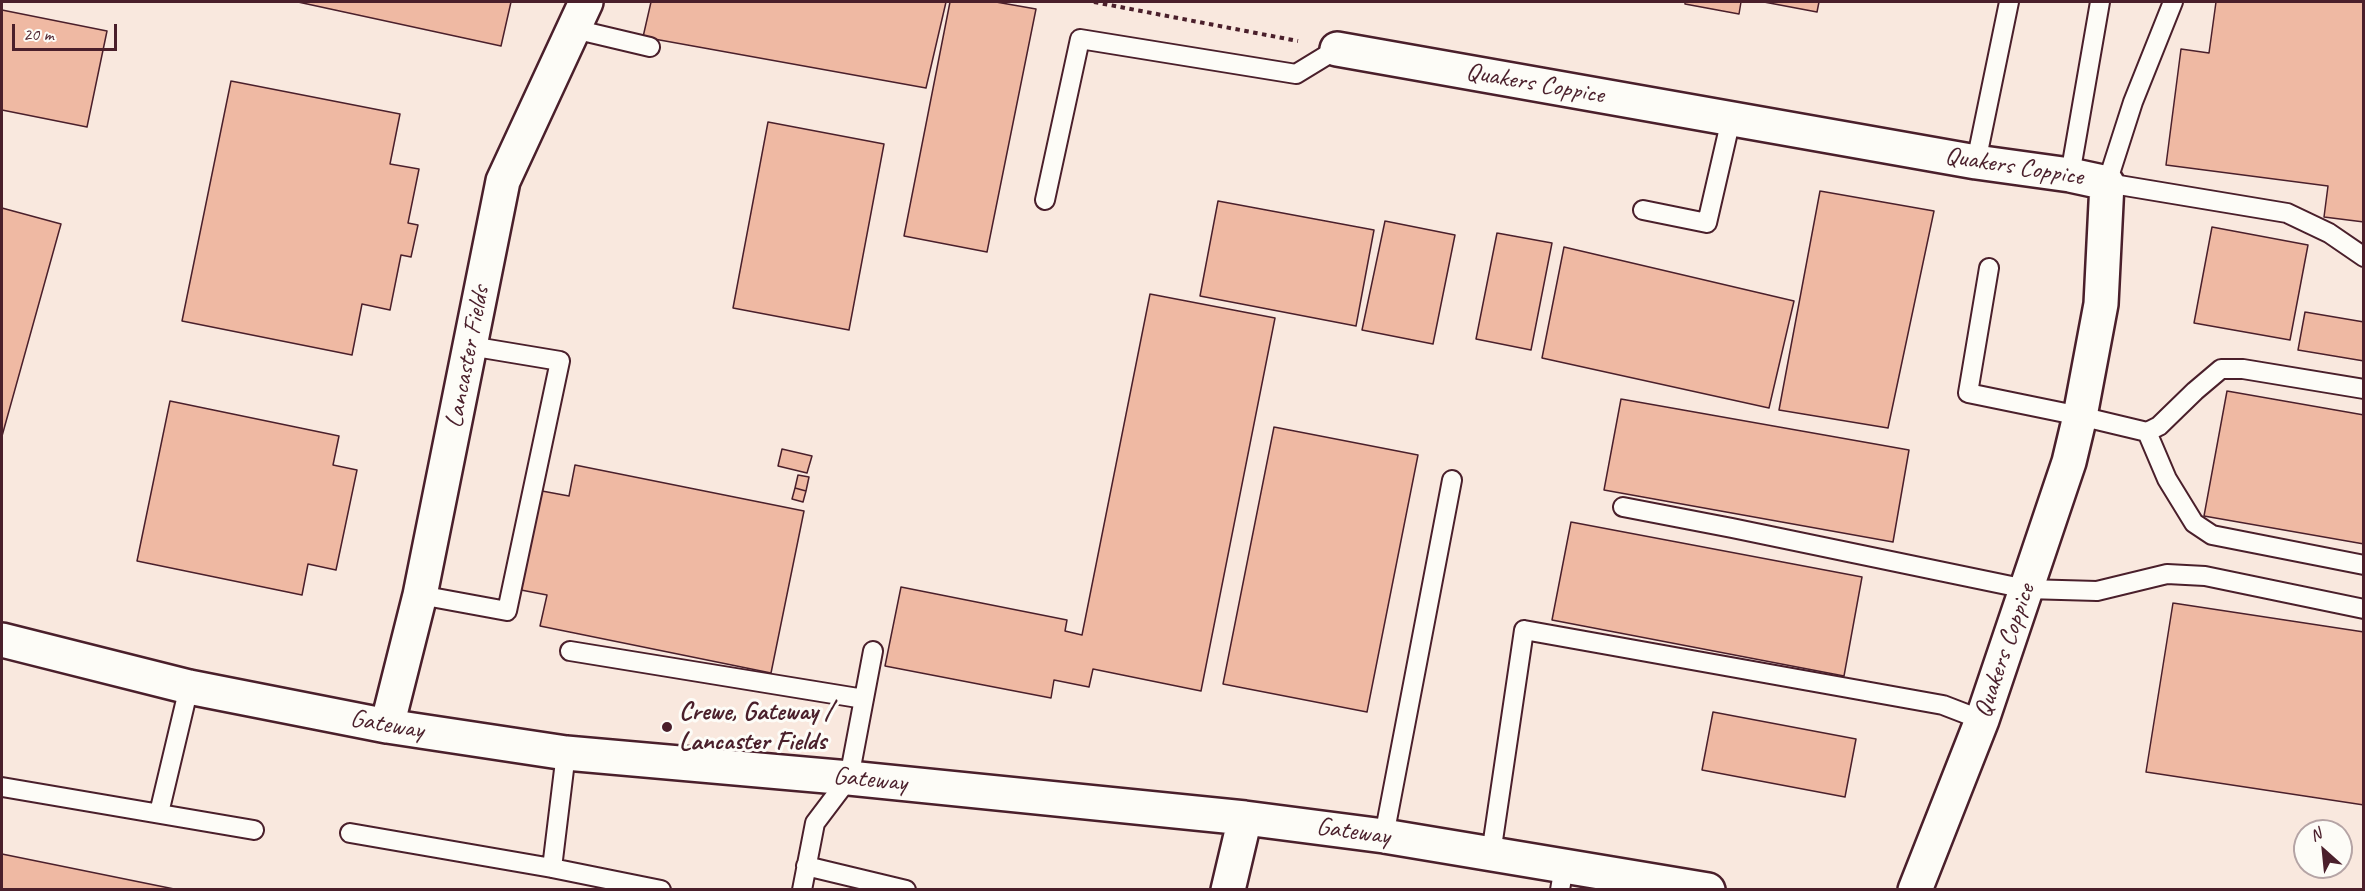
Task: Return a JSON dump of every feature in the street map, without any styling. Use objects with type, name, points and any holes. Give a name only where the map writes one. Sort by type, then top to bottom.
[{"type":"street","name":"Lancaster Fields","points":[[387,726],[420,595],[503,181],[580,10]]},
{"type":"street","name":"Quakers Coppice","points":[[1337,49],[2107,183],[2101,304],[2080,416],[2068,462],[1982,720],[1915,890]]},
{"type":"street","name":"Gateway","points":[[2,640],[189,687],[387,726],[566,753],[849,778],[1245,818],[1384,836],[1491,854],[1562,878],[1708,890]]},
{"type":"street","points":[[1228,890],[1245,818]]},
{"type":"lane","points":[[1976,162],[2009,2]]},
{"type":"lane","points":[[2070,175],[2100,2]]},
{"type":"lane","points":[[2173,2],[2133,102],[2107,183],[2287,213],[2329,233],[2364,257]]},
{"type":"lane","points":[[580,10],[650,47]]},
{"type":"lane","points":[[1045,200],[1080,39],[1296,74],[1337,49]]},
{"type":"lane","points":[[1642,210],[1707,223],[1731,119]]},
{"type":"lane","points":[[1989,268],[1968,393],[2147,432],[2159,426],[2221,369],[2243,369],[2364,389]]},
{"type":"lane","points":[[420,595],[507,611],[560,361],[470,346]]},
{"type":"lane","points":[[2147,432],[2167,479],[2194,523],[2212,535],[2364,565]]},
{"type":"lane","points":[[1384,836],[1452,480]]},
{"type":"lane","points":[[1623,507],[2026,589],[2097,591],[2167,574],[2205,576],[2364,609]]},
{"type":"lane","points":[[1491,854],[1524,630],[1943,705],[1982,720]]},
{"type":"lane","points":[[570,651],[864,699]]},
{"type":"lane","points":[[802,890],[815,823],[849,778],[873,651]]},
{"type":"lane","points":[[159,813],[189,687]]},
{"type":"lane","points":[[552,868],[566,753]]},
{"type":"lane","points":[[2,787],[254,830]]},
{"type":"lane","points":[[350,833],[552,868],[661,890]]},
{"type":"lane","points":[[807,866],[906,890]]},
{"type":"path","points":[[1094,2],[1337,49]]},
{"type":"shaded area","points":[[2,2],[2363,2],[2363,889],[2,890]]},
{"type":"building","points":[[298,2],[511,2],[501,46]]},
{"type":"building","points":[[651,2],[946,2],[926,88],[643,37]]},
{"type":"building","points":[[950,2],[996,2],[1036,9],[987,252],[904,236]]},
{"type":"building","points":[[1685,2],[1741,2],[1739,14],[1685,4]]},
{"type":"building","points":[[1764,2],[1819,2],[1817,12]]},
{"type":"building","points":[[2216,2],[2364,2],[2364,222],[2324,217],[2328,186],[2166,165],[2181,49],[2209,53]]},
{"type":"building","points":[[2,10],[107,31],[87,127],[2,110]]},
{"type":"building","points":[[231,81],[400,114],[390,164],[419,169],[408,223],[418,225],[411,257],[401,255],[390,310],[362,304],[352,355],[182,321]]},
{"type":"building","points":[[768,122],[884,144],[849,330],[733,308]]},
{"type":"building","points":[[1820,191],[1934,211],[1888,428],[1779,410]]},
{"type":"building","points":[[1218,201],[1374,230],[1356,326],[1200,296]]},
{"type":"building","points":[[2,208],[61,224],[2,436]]},
{"type":"building","points":[[1385,221],[1455,235],[1433,344],[1362,330]]},
{"type":"building","points":[[2212,227],[2308,245],[2290,340],[2194,323]]},
{"type":"building","points":[[1497,233],[1552,243],[1531,350],[1476,339]]},
{"type":"building","points":[[1564,247],[1794,301],[1769,408],[1542,358]]},
{"type":"building","points":[[1150,294],[1275,318],[1201,691],[1093,669],[1089,687],[1054,680],[1051,698],[885,666],[901,587],[1067,620],[1065,631],[1082,635]]},
{"type":"building","points":[[2305,312],[2364,322],[2364,361],[2298,350]]},
{"type":"building","points":[[2227,391],[2364,415],[2364,544],[2204,516]]},
{"type":"building","points":[[1621,399],[1909,450],[1893,542],[1604,490]]},
{"type":"building","points":[[170,401],[339,436],[333,465],[357,470],[336,570],[308,564],[302,595],[137,561]]},
{"type":"building","points":[[1274,427],[1418,455],[1367,712],[1223,684]]},
{"type":"building","points":[[782,449],[812,456],[807,473],[778,466]]},
{"type":"building","points":[[575,465],[804,511],[771,673],[540,626],[547,595],[521,590],[542,491],[569,496]]},
{"type":"building","points":[[798,475],[809,477],[806,491],[795,488]]},
{"type":"building","points":[[795,488],[806,491],[803,502],[792,499]]},
{"type":"building","points":[[1571,522],[1862,577],[1844,676],[1552,620]]},
{"type":"building","points":[[2173,603],[2364,632],[2364,805],[2146,772]]},
{"type":"building","points":[[1713,712],[1856,739],[1845,797],[1702,770]]},
{"type":"building","points":[[2,854],[179,890],[2,890]]},
{"type":"place","name":"Crewe, Gateway / Lancaster Fields","points":[[667,727]]}]
